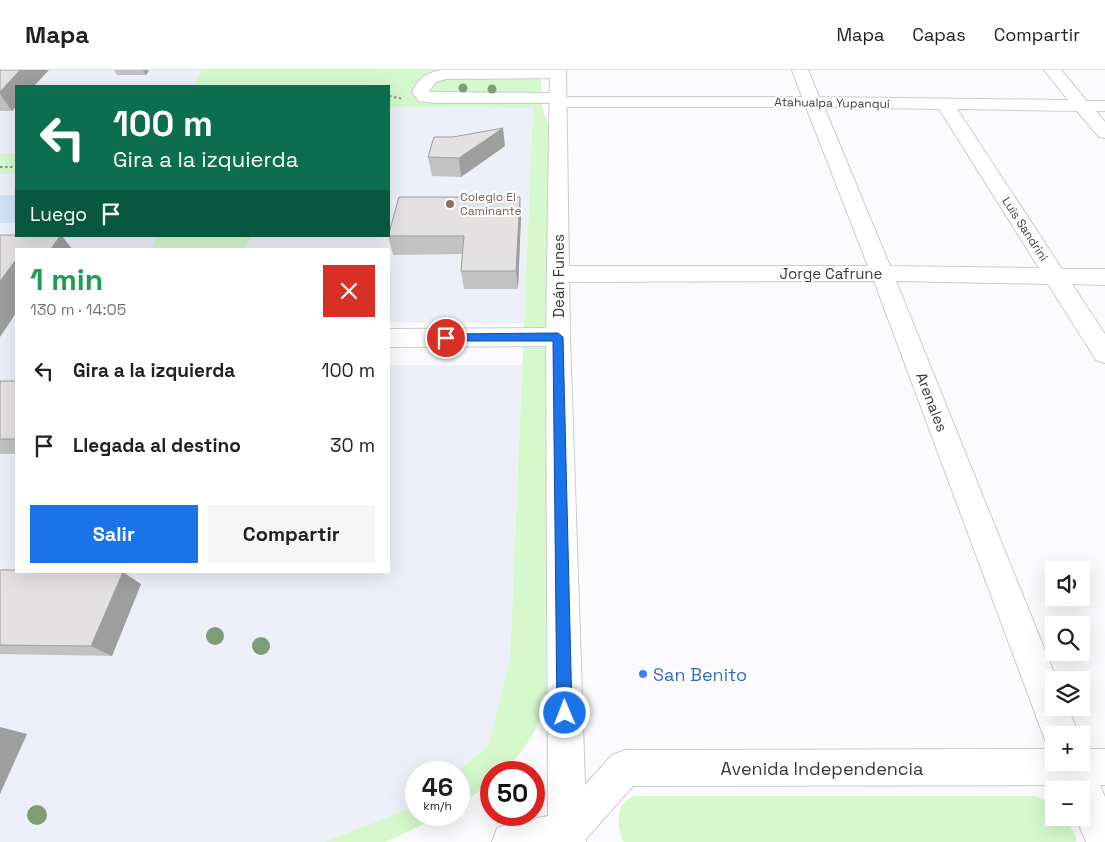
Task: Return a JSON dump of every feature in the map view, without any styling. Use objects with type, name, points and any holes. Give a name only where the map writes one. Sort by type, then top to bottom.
[{"type":"street","name":"Arenales","points":[[800,70],[1065,726]]},
{"type":"street","points":[[1052,70],[1105,133]]},
{"type":"street","points":[[446,74],[558,86],[436,98],[425,97],[420,92],[422,85],[429,79],[446,74]]},
{"type":"street","name":"Atahualpa Yupanqui","points":[[558,86],[813,102],[1105,106]]},
{"type":"street","name":"Deán Funes","points":[[558,86],[558,337],[571,839]]},
{"type":"street","name":"Luis Sandrini","points":[[945,104],[1105,354]]},
{"type":"street","name":"Jorge Cafrune","points":[[558,274],[882,272],[1105,277]]},
{"type":"street","points":[[390,338],[558,337]]},
{"type":"street","name":"Avenida Independencia","points":[[571,839],[625,768],[1045,759]]},
{"type":"street","name":"Arenales","points":[[1082,771],[1105,842]]},
{"type":"street","points":[[511,842],[571,839]]},
{"type":"path","points":[[0,167],[15,167]]},
{"type":"shaded area","points":[[0,70],[202,70],[194,85],[15,85],[15,153],[0,153]]},
{"type":"shaded area","points":[[390,107],[533,108],[524,324],[390,322],[390,248],[15,248],[15,573],[390,573],[390,365],[522,365],[510,659],[488,746],[470,761],[405,761],[405,810],[324,842],[0,842],[0,174],[15,174],[15,237],[390,237]]},
{"type":"green space","points":[[202,70],[542,70],[541,91],[533,91],[533,103],[541,103],[551,134],[547,337],[546,702],[539,722],[524,748],[513,761],[480,761],[480,791],[470,797],[470,761],[488,746],[510,659],[533,108],[390,107],[390,85],[194,85]]},
{"type":"green space","points":[[0,153],[15,153],[15,174],[0,174]]},
{"type":"green space","points":[[157,237],[251,237],[245,248],[152,248]]},
{"type":"green space","points":[[635,796],[1036,796],[1045,800],[1045,826],[1070,826],[1076,837],[1076,842],[624,842],[619,827],[619,816],[621,806]]},
{"type":"green space","points":[[405,810],[405,826],[420,826],[385,842],[324,842]]},
{"type":"water","points":[[0,195],[15,195],[15,223],[0,223]]},
{"type":"building","points":[[0,70],[20,70],[0,92]]},
{"type":"building","points":[[503,128],[459,158],[428,157],[434,137],[453,137]]},
{"type":"building","points":[[399,197],[520,197],[516,271],[461,271],[464,236],[390,236]]},
{"type":"building","points":[[0,235],[59,237],[52,248],[15,248],[15,261],[0,281]]},
{"type":"building","points":[[0,381],[15,381],[15,439],[0,439]]},
{"type":"building","points":[[0,570],[15,570],[15,573],[123,573],[91,646],[0,645]]},
{"type":"place","name":"Colegio El Caminante","points":[[450,204]]},
{"type":"place","name":"San Benito","points":[[643,674]]},
{"type":"route","points":[[446,338],[558,337],[565,713]]}]
